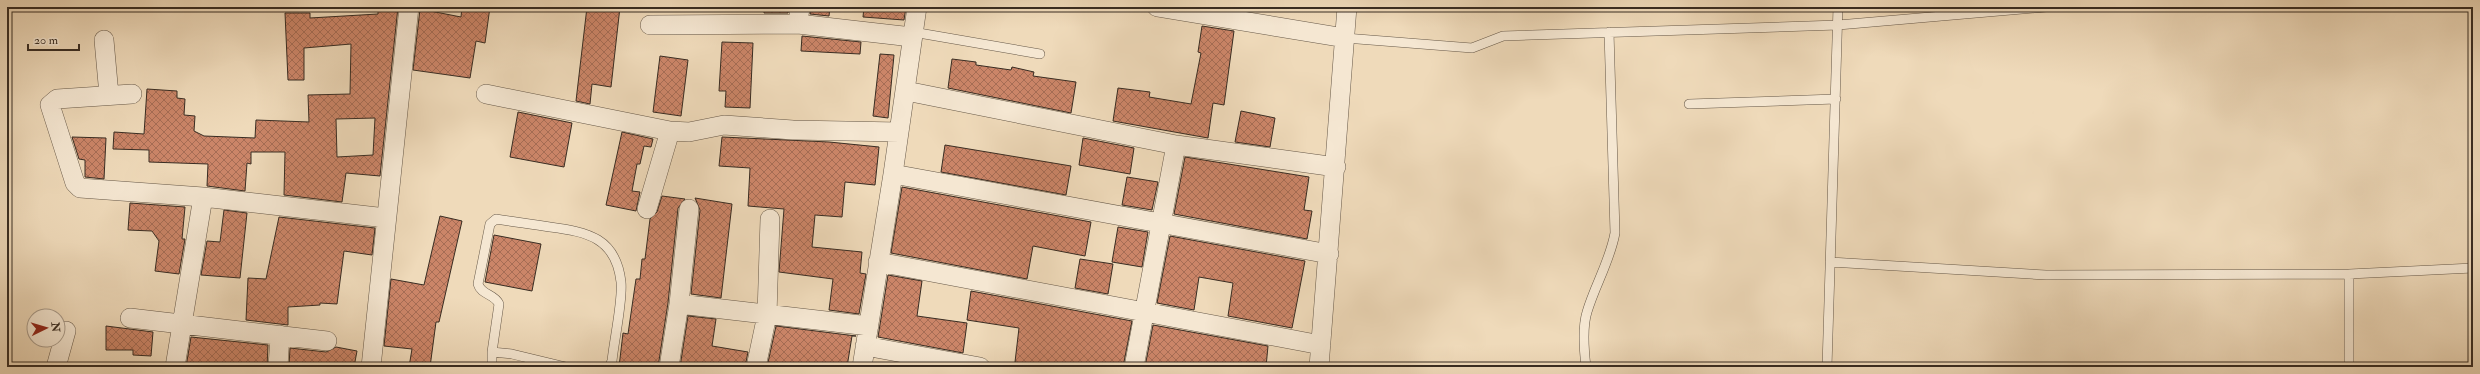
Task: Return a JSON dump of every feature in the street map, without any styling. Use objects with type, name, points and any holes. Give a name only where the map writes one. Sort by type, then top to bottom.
[{"type":"street","points":[[371,367],[409,7]]},
{"type":"street","points":[[862,367],[906,91],[912,35],[917,7]]},
{"type":"street","points":[[1157,7],[1345,38]]},
{"type":"street","points":[[1319,367],[1336,167],[1347,7]]},
{"type":"street","points":[[650,25],[799,15],[912,35]]},
{"type":"street","points":[[104,40],[109,96]]},
{"type":"street","points":[[906,91],[1176,145],[1336,167]]},
{"type":"street","points":[[132,94],[57,99],[50,105],[78,185],[91,189],[203,197],[386,218]]},
{"type":"street","points":[[486,94],[670,131],[689,132],[724,125],[793,130],[899,132]]},
{"type":"street","points":[[647,209],[670,131]]},
{"type":"street","points":[[1134,367],[1143,312],[1176,145]]},
{"type":"street","points":[[893,174],[1329,254]]},
{"type":"street","points":[[175,367],[203,197]]},
{"type":"street","points":[[669,367],[679,304],[689,209]]},
{"type":"street","points":[[756,367],[766,315],[770,219]]},
{"type":"street","points":[[878,262],[1321,345]]},
{"type":"street","points":[[679,304],[869,326]]},
{"type":"street","points":[[130,318],[327,340]]},
{"type":"street","points":[[278,367],[280,335]]},
{"type":"street","points":[[865,346],[980,367]]},
{"type":"street","points":[[56,367],[61,348]]},
{"type":"lane","points":[[1827,367],[1838,7]]},
{"type":"lane","points":[[1345,38],[1472,48],[1504,36],[1838,24],[2046,7]]},
{"type":"lane","points":[[1586,367],[1584,330],[1587,312],[1610,257],[1615,233],[1609,32]]},
{"type":"lane","points":[[912,35],[1040,54]]},
{"type":"lane","points":[[1689,104],[1836,99]]},
{"type":"lane","points":[[492,367],[492,352],[499,304],[497,299],[482,291],[478,284],[490,224],[496,220],[577,231],[597,238],[610,250],[617,265],[621,283],[612,361],[609,367]]},
{"type":"lane","points":[[1830,262],[2046,275],[2349,274],[2473,268]]},
{"type":"lane","points":[[2349,274],[2349,367]]},
{"type":"lane","points":[[492,352],[512,354],[566,367]]},
{"type":"building","points":[[378,7],[398,7],[380,176],[346,173],[342,202],[284,195],[285,152],[251,152],[251,164],[247,163],[245,191],[207,186],[208,164],[149,162],[149,150],[113,149],[114,132],[144,134],[147,89],[177,91],[177,98],[185,99],[184,115],[195,116],[194,131],[204,136],[255,138],[256,120],[309,122],[308,95],[350,94],[351,44],[304,48],[304,80],[288,80],[285,13],[310,13],[310,18],[378,14]],"holes":[[[375,118],[373,155],[337,157],[336,119]]]},
{"type":"building","points":[[462,7],[490,7],[485,43],[476,41],[470,78],[413,70],[420,9],[461,17]]},
{"type":"building","points":[[587,7],[620,7],[611,87],[592,84],[590,104],[576,101]]},
{"type":"building","points":[[764,7],[789,7],[788,13],[764,13]]},
{"type":"building","points":[[811,7],[830,7],[829,16],[810,14]]},
{"type":"building","points":[[864,7],[906,7],[904,20],[863,17]]},
{"type":"building","points":[[1202,26],[1234,31],[1224,105],[1213,103],[1208,138],[1113,121],[1118,88],[1150,92],[1149,97],[1191,104],[1201,53],[1198,52]]},
{"type":"building","points":[[802,36],[861,42],[860,54],[801,51]]},
{"type":"building","points":[[722,42],[753,43],[750,108],[725,107],[726,91],[719,91]]},
{"type":"building","points":[[880,54],[894,55],[888,118],[873,116]]},
{"type":"building","points":[[660,56],[688,60],[681,116],[653,112]]},
{"type":"building","points":[[952,59],[976,62],[976,65],[1011,70],[1012,67],[1034,72],[1033,76],[1076,82],[1071,113],[948,88]]},
{"type":"building","points":[[1241,111],[1275,118],[1270,147],[1235,142]]},
{"type":"building","points":[[518,112],[572,123],[564,167],[510,157]]},
{"type":"building","points":[[622,132],[653,139],[651,147],[644,146],[640,164],[637,164],[632,191],[640,192],[636,211],[606,205]]},
{"type":"building","points":[[72,137],[106,138],[104,179],[85,177],[85,160],[79,159]]},
{"type":"building","points":[[722,137],[829,142],[879,147],[875,185],[845,182],[842,217],[815,215],[812,247],[862,252],[860,273],[866,274],[859,314],[829,310],[833,279],[779,272],[784,209],[748,206],[750,168],[719,166]]},
{"type":"building","points":[[1083,138],[1134,148],[1130,174],[1079,165]]},
{"type":"building","points":[[945,145],[1071,166],[1066,195],[941,172]]},
{"type":"building","points":[[1185,157],[1309,177],[1304,210],[1312,211],[1307,239],[1174,214]]},
{"type":"building","points":[[1127,177],[1158,182],[1152,210],[1122,205]]},
{"type":"building","points":[[902,187],[1091,222],[1085,256],[1033,246],[1027,279],[891,253]]},
{"type":"building","points":[[662,196],[685,199],[678,208],[668,303],[658,367],[619,367],[623,333],[628,334],[636,279],[640,279],[642,259],[645,259],[650,219],[657,212]]},
{"type":"building","points":[[695,198],[732,204],[721,298],[691,294],[700,210]]},
{"type":"building","points":[[130,203],[185,207],[182,239],[185,239],[179,274],[155,271],[159,241],[152,231],[128,230]]},
{"type":"building","points":[[224,210],[247,213],[240,278],[201,275],[207,241],[220,242]]},
{"type":"building","points":[[440,216],[462,221],[439,322],[436,322],[430,367],[409,367],[412,349],[384,346],[391,279],[424,285]]},
{"type":"building","points":[[279,217],[375,228],[372,255],[344,251],[337,304],[320,303],[320,305],[288,307],[288,325],[246,320],[248,278],[266,279]]},
{"type":"building","points":[[1118,227],[1148,232],[1142,267],[1112,262]]},
{"type":"building","points":[[494,235],[541,244],[532,291],[485,282]]},
{"type":"building","points":[[1170,236],[1305,261],[1292,328],[1228,316],[1233,283],[1199,277],[1194,310],[1157,303]]},
{"type":"building","points":[[1080,259],[1113,264],[1108,294],[1075,288]]},
{"type":"building","points":[[888,275],[922,281],[917,316],[967,323],[963,353],[878,337]]},
{"type":"building","points":[[971,291],[1132,321],[1123,367],[1038,367],[1015,362],[1019,328],[967,320]]},
{"type":"building","points":[[688,316],[716,319],[712,346],[748,352],[745,367],[680,367]]},
{"type":"building","points":[[1153,325],[1268,346],[1266,367],[1145,367]]},
{"type":"building","points":[[106,326],[153,332],[151,356],[133,355],[133,350],[106,350]]},
{"type":"building","points":[[776,326],[856,336],[852,336],[847,367],[767,367]]},
{"type":"building","points":[[191,337],[268,345],[267,367],[221,365],[221,367],[186,367]]},
{"type":"building","points":[[336,347],[357,351],[354,367],[289,366],[290,348],[326,352]]}]
